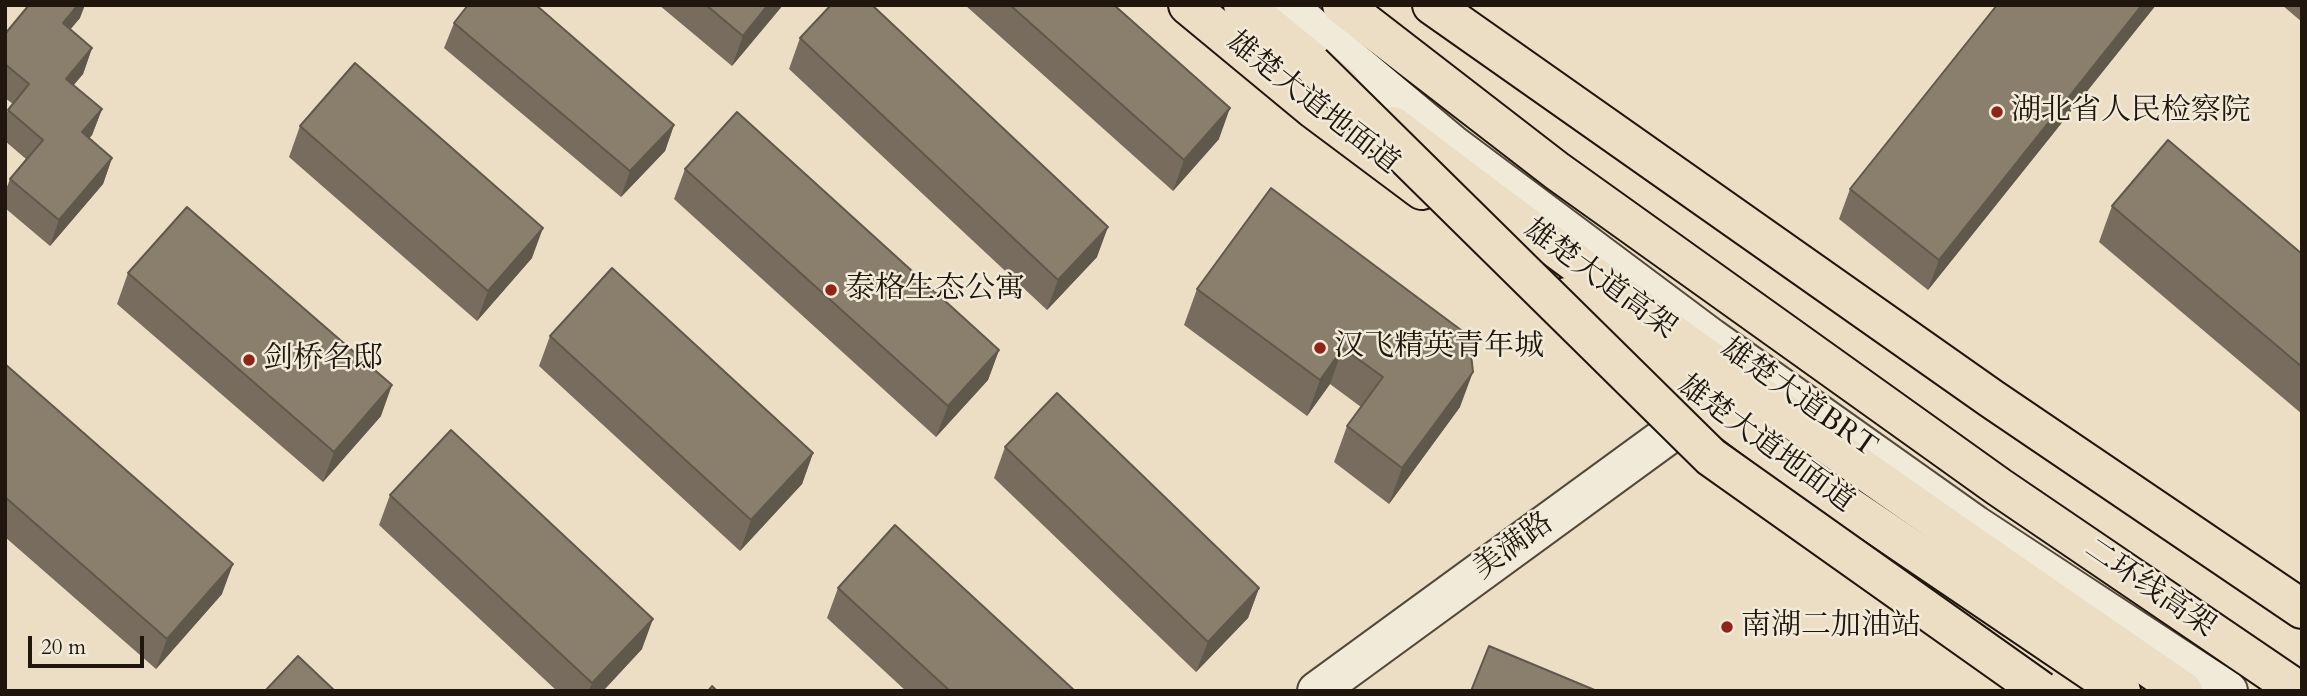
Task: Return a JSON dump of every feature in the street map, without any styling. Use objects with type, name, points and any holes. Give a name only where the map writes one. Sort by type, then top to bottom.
[{"type":"main road","name":"雄楚大道地面道","points":[[1188,5],[1315,110],[1805,477],[2120,691]]},
{"type":"main road","name":"雄楚大道高架","points":[[1243,5],[1312,64],[1530,231],[1964,541],[2183,691]]},
{"type":"main road","name":"二环线高架","points":[[1342,5],[1557,171],[1999,486],[2299,691]]},
{"type":"main road","points":[[1432,5],[1969,383],[2302,609]]},
{"type":"main road","points":[[1312,64],[1711,457],[2041,691]]},
{"type":"street","name":"雄楚大道BRT","points":[[1286,5],[1453,145],[1711,338],[1975,525],[2228,691]]},
{"type":"street","name":"美满路","points":[[1317,691],[1672,432],[1716,409]]},
{"type":"building","points":[[29,5],[78,5],[63,23],[92,48],[66,79],[102,109],[82,132],[112,158],[59,220],[10,179],[43,140],[8,110],[29,84],[5,64],[5,34]]},
{"type":"building","points":[[468,5],[536,5],[674,125],[630,171],[454,23]]},
{"type":"building","points":[[706,5],[768,5],[743,36]]},
{"type":"building","points":[[831,5],[872,5],[1108,227],[1058,280],[800,38]]},
{"type":"building","points":[[1010,5],[1114,5],[1230,108],[1184,160]]},
{"type":"building","name":"湖北省人民检察院","points":[[1997,5],[2142,5],[1939,260],[1850,189]]},
{"type":"building","points":[[355,63],[543,228],[488,291],[300,126]]},
{"type":"building","points":[[737,112],[999,350],[948,406],[685,169]]},
{"type":"building","points":[[2168,140],[2302,254],[2302,367],[2112,206]]},
{"type":"building","name":"汉飞精英青年城","points":[[1271,188],[1469,336],[1473,372],[1402,468],[1347,426],[1383,377],[1343,348],[1320,380],[1197,289]]},
{"type":"building","name":"剑桥名邸","points":[[187,207],[392,385],[334,452],[128,273]]},
{"type":"building","points":[[612,268],[813,453],[751,520],[550,336]]},
{"type":"building","points":[[5,364],[233,564],[167,639],[5,497]]},
{"type":"building","points":[[1057,393],[1259,588],[1208,642],[1005,447]]},
{"type":"building","points":[[451,430],[653,619],[592,683],[390,495]]},
{"type":"building","points":[[895,525],[1075,691],[950,691],[838,588]]},
{"type":"building","points":[[1489,646],[1597,691],[1471,691]]},
{"type":"building","points":[[298,656],[335,691],[265,691]]},
{"type":"place","name":"湖北省人民检察院","points":[[1997,112]]},
{"type":"place","name":"泰格生态公寓","points":[[831,290]]},
{"type":"place","name":"汉飞精英青年城","points":[[1320,348]]},
{"type":"place","name":"剑桥名邸","points":[[249,360]]},
{"type":"place","name":"南湖二加油站","points":[[1727,627]]}]
